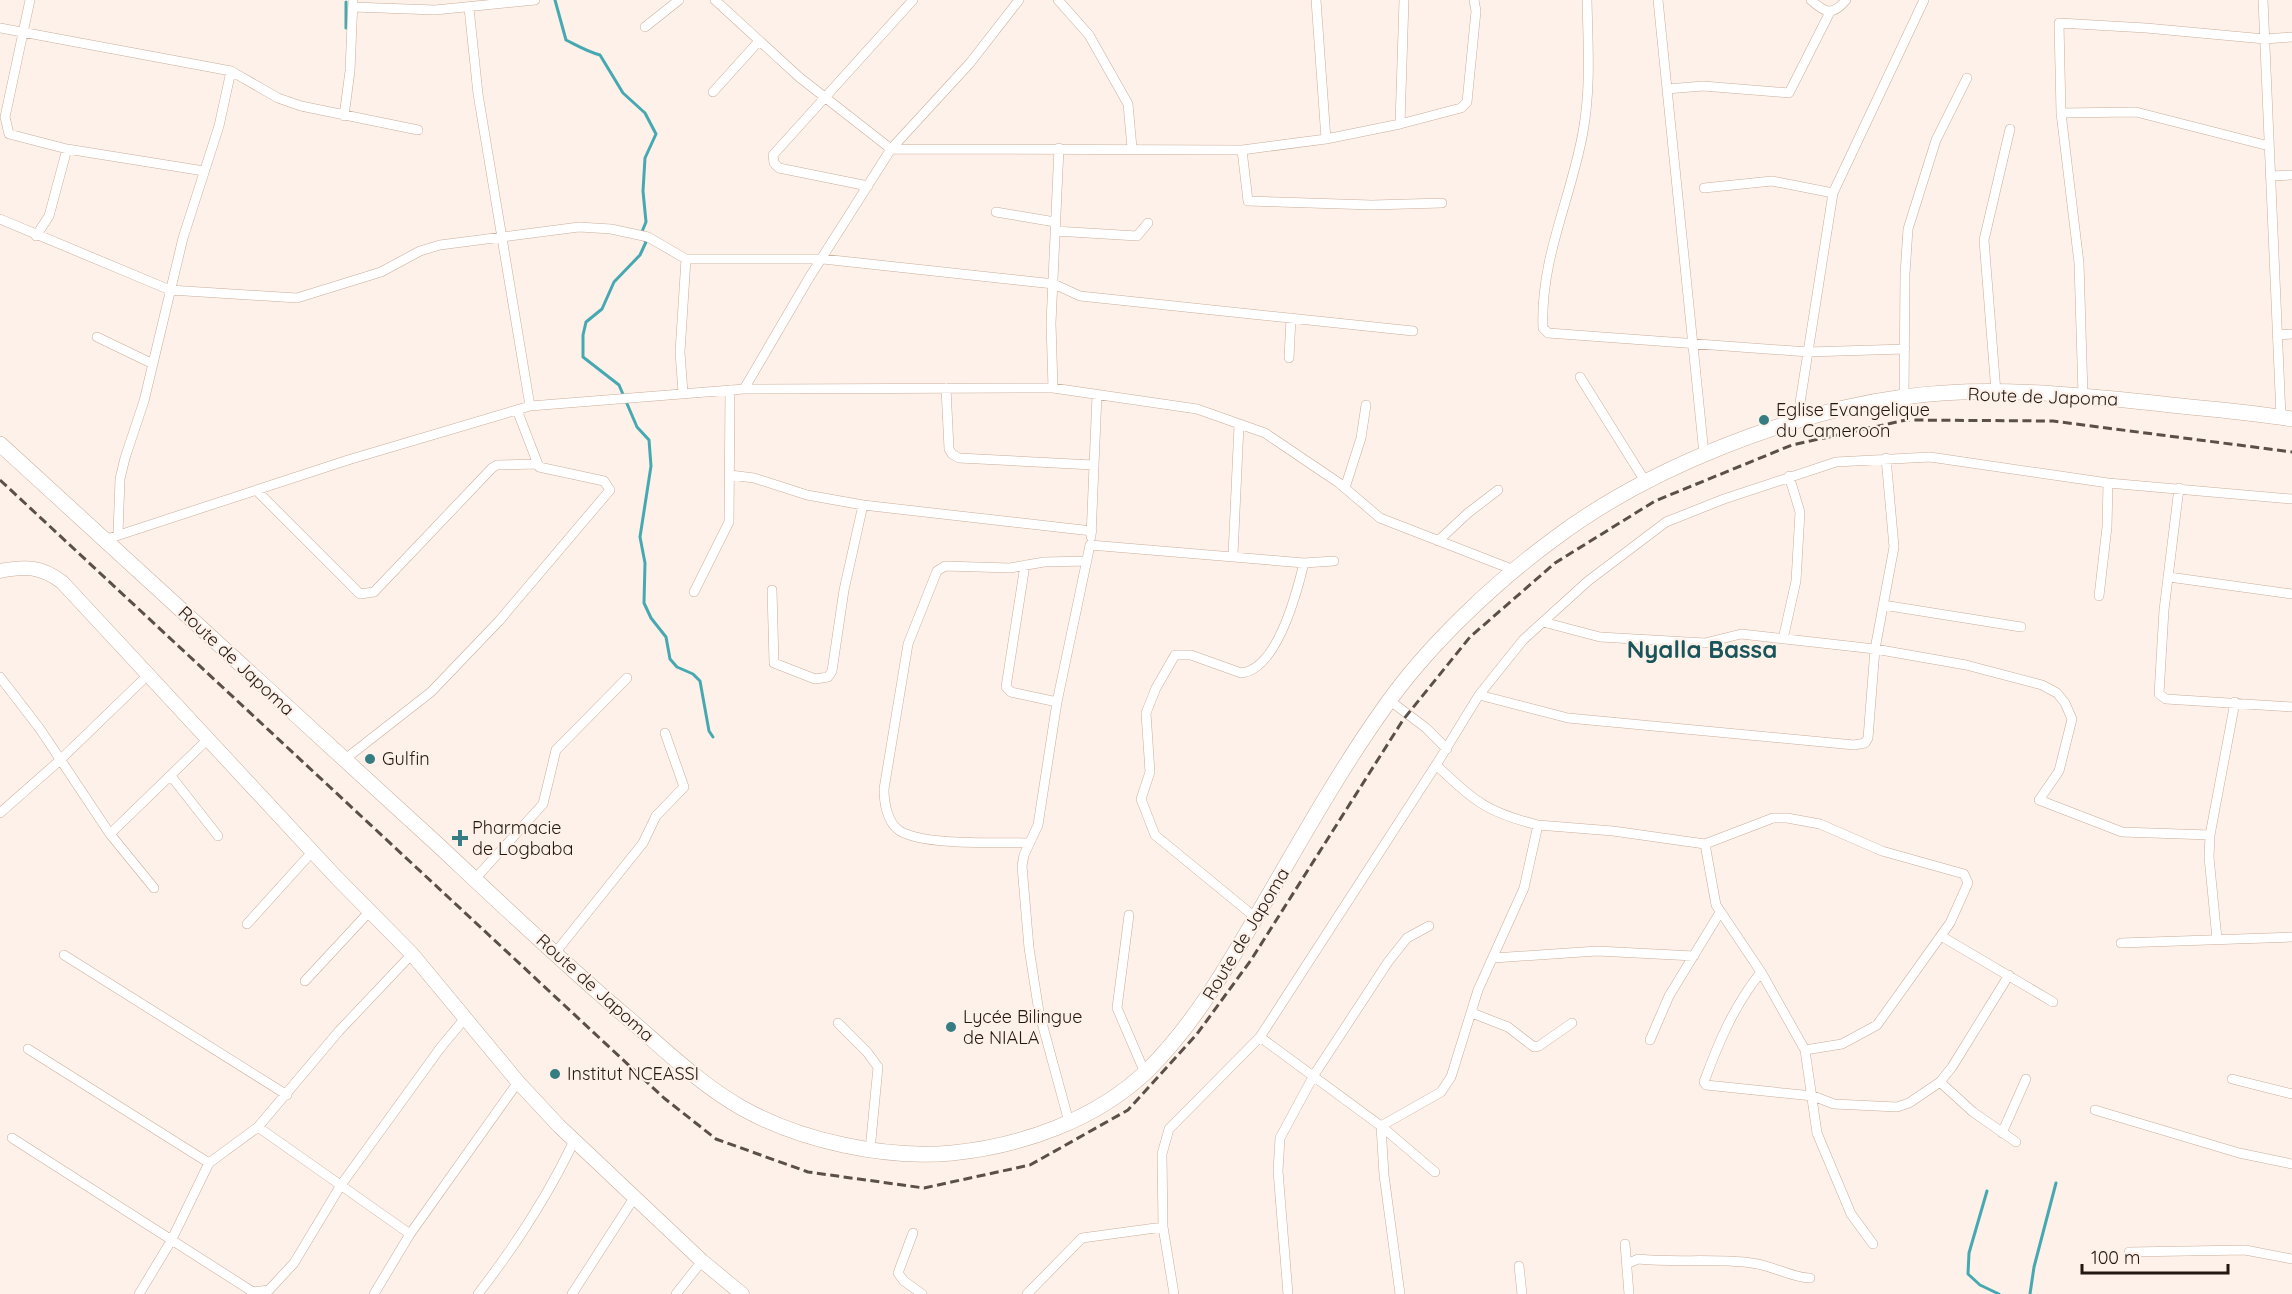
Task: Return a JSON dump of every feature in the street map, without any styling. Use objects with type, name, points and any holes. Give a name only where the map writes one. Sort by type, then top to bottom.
[{"type":"main road","name":"Route de Japoma","points":[[0,444],[111,537],[344,760],[474,880],[677,1061],[740,1107],[766,1120],[828,1141],[870,1150],[929,1155],[979,1150],[1023,1140],[1069,1122],[1100,1105],[1145,1073],[1217,986],[1356,748],[1389,700],[1420,662],[1514,570],[1560,534],[1646,481],[1704,454],[1797,422],[1904,397],[1996,392],[2083,395],[2286,418]]},
{"type":"main road","points":[[0,571],[33,567],[49,572],[62,582],[412,954],[518,1082],[574,1141],[702,1261],[742,1294]]},
{"type":"street","points":[[30,0],[4,117],[9,134],[16,138],[67,149],[204,171]]},
{"type":"street","points":[[344,116],[350,71],[353,4],[470,8],[535,0]]},
{"type":"street","points":[[645,27],[679,0]]},
{"type":"street","points":[[715,0],[825,99],[891,149],[1242,150],[1326,139],[1400,124],[1461,108],[1467,102],[1476,11],[1474,0]]},
{"type":"street","points":[[868,186],[779,168],[774,163],[773,155],[913,0]]},
{"type":"street","points":[[744,389],[809,278],[824,259],[891,149],[970,63],[1019,0]]},
{"type":"street","points":[[1058,0],[1089,35],[1128,104],[1132,148]]},
{"type":"street","points":[[1316,0],[1326,139]]},
{"type":"street","points":[[1400,124],[1404,0]]},
{"type":"street","points":[[1587,0],[1589,82],[1583,133],[1556,228],[1542,296],[1543,328],[1548,333],[1808,352],[1905,349]]},
{"type":"street","points":[[1658,0],[1704,454]]},
{"type":"street","points":[[1811,0],[1822,10],[1830,12],[1837,10],[1846,0]]},
{"type":"street","points":[[1797,422],[1833,193],[1924,0]]},
{"type":"street","points":[[2263,0],[2277,335],[2286,418]]},
{"type":"street","points":[[470,8],[478,94],[530,406]]},
{"type":"street","points":[[1667,88],[1703,86],[1789,93],[1830,12]]},
{"type":"street","points":[[2083,395],[2079,263],[2061,113],[2059,23],[2265,39],[2292,37]]},
{"type":"street","points":[[0,28],[231,71],[278,98],[344,116],[418,130]]},
{"type":"street","points":[[713,92],[759,41]]},
{"type":"street","points":[[231,71],[219,126],[170,290],[144,401],[120,479],[111,537],[348,460],[530,406],[744,389],[1053,388],[1197,409],[1264,433],[1345,488],[1380,518],[1514,570]]},
{"type":"street","points":[[1904,397],[1908,229],[1936,140],[1966,78]]},
{"type":"street","points":[[2061,113],[2136,112],[2269,146]]},
{"type":"street","points":[[1996,392],[1984,240],[2010,129]]},
{"type":"street","points":[[1053,388],[1051,323],[1059,148]]},
{"type":"street","points":[[36,236],[49,216],[67,149]]},
{"type":"street","points":[[1242,150],[1245,197],[1248,201],[1372,205],[1442,203]]},
{"type":"street","points":[[2271,176],[2292,175]]},
{"type":"street","points":[[1704,188],[1772,182],[1833,193]]},
{"type":"street","points":[[996,212],[1055,227],[1137,236],[1148,223]]},
{"type":"street","points":[[0,219],[36,236],[170,290],[303,297],[381,272],[420,252],[440,245],[579,227],[611,229],[648,237],[687,259],[824,259],[1054,284],[1080,296],[1413,331]]},
{"type":"street","points":[[683,393],[680,352],[687,259]]},
{"type":"street","points":[[1289,358],[1291,318]]},
{"type":"street","points":[[2277,335],[2292,334]]},
{"type":"street","points":[[97,337],[152,363]]},
{"type":"street","points":[[1580,377],[1646,481]]},
{"type":"street","points":[[946,388],[949,449],[959,458],[1093,465]]},
{"type":"street","points":[[694,592],[727,530],[730,475],[730,390]]},
{"type":"street","points":[[1069,1122],[1039,1012],[1029,948],[1022,867],[1040,813],[1057,702],[1090,545],[1097,395]]},
{"type":"street","points":[[1345,488],[1361,438],[1366,405]]},
{"type":"street","points":[[344,760],[431,692],[499,621],[610,490],[604,481],[543,470],[536,464],[517,410]]},
{"type":"street","points":[[1233,555],[1239,425]]},
{"type":"street","points":[[1479,695],[1568,718],[1861,745],[1868,738],[1875,649],[1894,547],[1886,458]]},
{"type":"street","points":[[1174,1294],[1163,1227],[1162,1154],[1169,1129],[1260,1037],[1479,695],[1523,640],[1588,581],[1660,525],[1789,476],[1832,463],[1886,458],[1945,459],[2108,483],[2292,499]]},
{"type":"street","points":[[257,491],[360,594],[367,594],[374,592],[492,468],[497,465],[536,464]]},
{"type":"street","points":[[730,475],[754,478],[807,495],[863,505],[1092,531]]},
{"type":"street","points":[[1783,639],[1796,581],[1800,512],[1789,476]]},
{"type":"street","points":[[2099,596],[2107,527],[2108,483]]},
{"type":"street","points":[[2179,488],[2163,610],[2159,694],[2166,699],[2292,707]]},
{"type":"street","points":[[1438,541],[1468,513],[1498,490]]},
{"type":"street","points":[[772,591],[774,663],[815,680],[828,677],[832,671],[844,590],[863,505]]},
{"type":"street","points":[[1090,545],[1304,562],[1334,561]]},
{"type":"street","points":[[1029,843],[922,838],[897,829],[890,820],[884,801],[884,789],[909,644],[937,571],[953,564],[1003,568],[1087,561]]},
{"type":"street","points":[[1256,918],[1155,835],[1148,823],[1141,799],[1150,772],[1146,713],[1156,688],[1175,655],[1191,655],[1241,673],[1249,672],[1259,665],[1282,627],[1295,597],[1304,562]]},
{"type":"street","points":[[1025,565],[1006,687],[1011,692],[1057,702]]},
{"type":"street","points":[[2169,577],[2292,594]]},
{"type":"street","points":[[1883,605],[2021,627]]},
{"type":"street","points":[[1543,622],[1600,637],[1706,643],[1742,634],[1875,649],[1989,670],[2042,685],[2056,693],[2070,711],[2072,719],[2059,771],[2039,800],[2122,832],[2210,835]]},
{"type":"street","points":[[0,813],[59,761],[150,673]]},
{"type":"street","points":[[0,677],[39,729],[110,834],[154,888]]},
{"type":"street","points":[[474,880],[543,804],[556,750],[627,678]]},
{"type":"street","points":[[1389,700],[1426,728],[1447,748]]},
{"type":"street","points":[[2217,939],[2209,857],[2210,835],[2235,702]]},
{"type":"street","points":[[555,953],[643,843],[657,816],[682,789],[683,784],[665,733]]},
{"type":"street","points":[[110,834],[209,738]]},
{"type":"street","points":[[1436,765],[1490,811],[1538,825],[1613,831],[1705,844],[1773,818],[1787,818],[1820,824],[1881,851],[1964,874],[1968,883],[1941,936],[1877,1025],[1842,1044],[1805,1050]]},
{"type":"street","points":[[171,776],[218,836]]},
{"type":"street","points":[[1381,1126],[1441,1092],[1457,1063],[1478,990],[1524,888],[1538,825]]},
{"type":"street","points":[[1705,844],[1719,914],[1761,972],[1805,1050],[1817,1133],[1851,1214],[1873,1244]]},
{"type":"street","points":[[246,924],[314,851]]},
{"type":"street","points":[[305,981],[370,911]]},
{"type":"street","points":[[1650,1040],[1665,1004],[1719,914]]},
{"type":"street","points":[[1129,915],[1117,1008],[1145,1073]]},
{"type":"street","points":[[1288,1294],[1277,1159],[1280,1138],[1314,1075],[1398,947],[1413,932],[1429,926]]},
{"type":"street","points":[[1941,936],[2054,1002]]},
{"type":"street","points":[[2121,943],[2292,937]]},
{"type":"street","points":[[1494,958],[1597,951],[1694,956]]},
{"type":"street","points":[[139,1294],[171,1241],[209,1163],[258,1127],[339,1031],[412,954]]},
{"type":"street","points":[[64,955],[287,1095]]},
{"type":"street","points":[[1761,972],[1739,1002],[1721,1035],[1704,1082],[1713,1087],[1813,1096],[1834,1104],[1897,1107],[1909,1103],[1940,1082],[1975,1033],[2009,975]]},
{"type":"street","points":[[1472,1013],[1508,1027],[1534,1047],[1539,1046],[1572,1023]]},
{"type":"street","points":[[12,1138],[253,1292],[269,1290],[294,1263],[341,1185],[441,1047],[466,1017]]},
{"type":"street","points":[[838,1023],[867,1052],[878,1067],[870,1150]]},
{"type":"street","points":[[1260,1037],[1381,1126],[1435,1172]]},
{"type":"street","points":[[28,1049],[209,1163]]},
{"type":"street","points":[[2002,1132],[2026,1079]]},
{"type":"street","points":[[2232,1079],[2292,1094]]},
{"type":"street","points":[[374,1294],[410,1234],[518,1082]]},
{"type":"street","points":[[1940,1082],[1972,1112],[2016,1142]]},
{"type":"street","points":[[2095,1110],[2239,1153],[2292,1164]]},
{"type":"street","points":[[1381,1126],[1384,1175],[1400,1294]]},
{"type":"street","points":[[258,1127],[410,1234]]},
{"type":"street","points":[[478,1294],[512,1250],[558,1175],[574,1141]]},
{"type":"street","points":[[572,1294],[634,1198]]},
{"type":"street","points":[[1027,1294],[1082,1238],[1163,1227]]},
{"type":"street","points":[[914,1233],[898,1273],[904,1281],[922,1294]]},
{"type":"street","points":[[1625,1244],[1629,1294]]},
{"type":"street","points":[[2130,1252],[2245,1250],[2292,1259]]},
{"type":"street","points":[[1627,1264],[1638,1259],[1741,1262],[1774,1266],[1797,1277],[1810,1278]]},
{"type":"street","points":[[676,1294],[702,1261]]},
{"type":"street","points":[[1520,1266],[1522,1294]]},
{"type":"waterway","points":[[555,0],[566,40],[600,55],[623,93],[645,113],[656,134],[645,158],[643,191],[646,222],[641,234]]},
{"type":"waterway","points":[[346,2],[346,28]]},
{"type":"waterway","points":[[644,240],[646,242],[640,255],[614,282],[602,309],[586,322],[583,335],[583,357],[619,385],[637,427],[649,440],[651,466],[640,537],[645,563],[644,603],[651,618],[666,637],[670,659],[677,667],[693,674],[700,681],[709,731],[713,737]]},
{"type":"waterway","points":[[2030,1294],[2034,1267],[2056,1183]]},
{"type":"waterway","points":[[1987,1191],[1969,1253],[1968,1274],[1980,1285],[1999,1294]]},
{"type":"railway","points":[[0,480],[664,1098],[716,1139],[808,1172],[924,1188],[1030,1165],[1128,1110],[1197,1034],[1251,960],[1403,720],[1470,637],[1555,563],[1655,501],[1792,445],[1906,420],[2053,421],[2292,452]]},
{"type":"place","name":"Eglise Evangelique du Cameroon","points":[[1764,420]]},
{"type":"place","name":"Gulfin","points":[[370,759]]},
{"type":"place","name":"Pharmacie de Logbaba","points":[[460,838]]},
{"type":"place","name":"Lycée Bilingue de NIALA","points":[[951,1027]]},
{"type":"place","name":"Institut NCEASSI","points":[[555,1074]]},
{"type":"district","name":"Nyalla Bassa","points":[[1702,650]]}]
